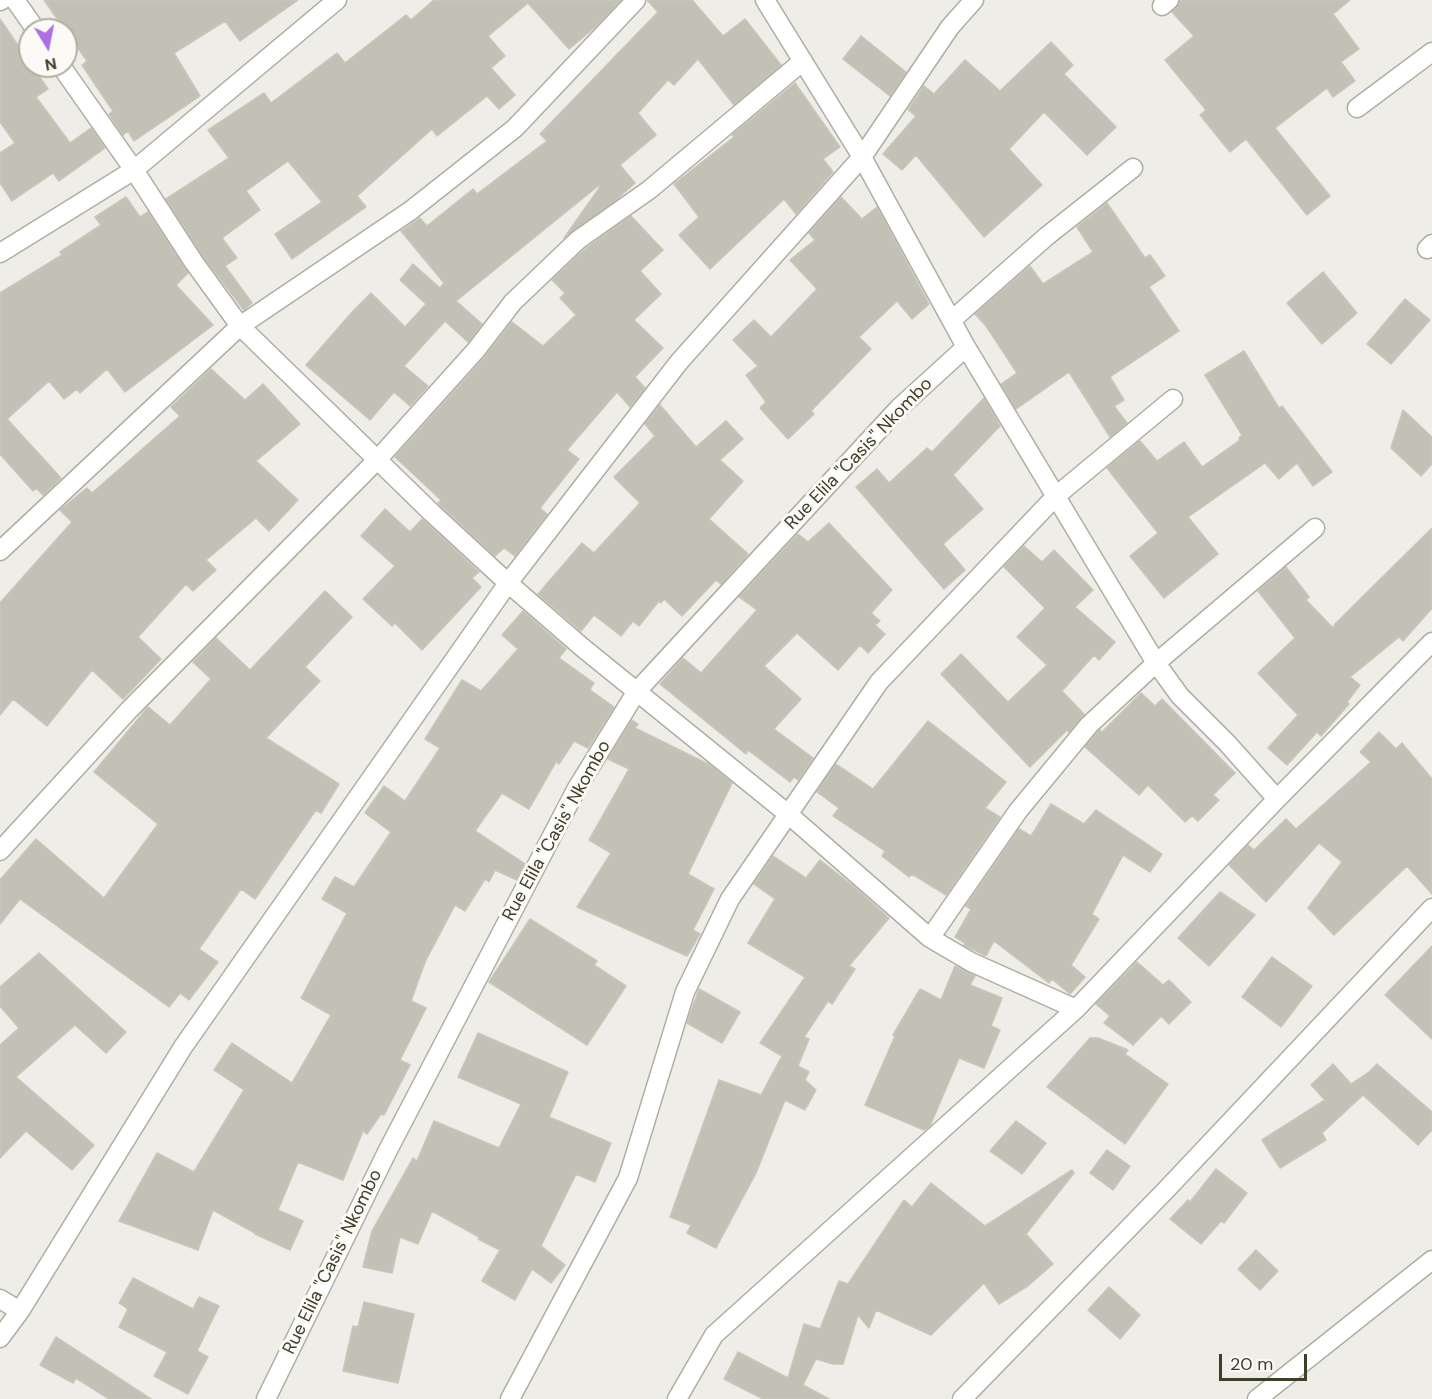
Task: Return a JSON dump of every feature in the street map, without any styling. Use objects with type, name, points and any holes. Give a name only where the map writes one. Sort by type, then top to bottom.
[{"type":"street","points":[[15,0],[28,18]]},
{"type":"street","points":[[0,253],[134,170],[337,0]]},
{"type":"street","points":[[0,551],[240,326],[410,211],[515,128],[636,0]]},
{"type":"street","points":[[765,0],[862,157],[966,347],[1156,663],[1180,696],[1227,743],[1277,799]]},
{"type":"street","points":[[0,1338],[20,1311],[183,1047],[508,583],[679,362],[862,157],[950,27],[974,0]]},
{"type":"street","points":[[1357,108],[1432,52]]},
{"type":"street","points":[[0,851],[129,710],[378,459],[476,350],[513,302],[578,240],[649,189],[803,62]]},
{"type":"street","points":[[70,78],[193,261],[240,326],[508,583],[583,648],[788,814],[930,938],[972,962],[1076,1008]]},
{"type":"street","points":[[952,320],[1047,236],[1132,168]]},
{"type":"street","name":"Rue Elila \"Casis\" Nkombo","points":[[266,1399],[387,1150],[577,788],[637,691],[900,408],[966,347]]},
{"type":"street","points":[[510,1399],[628,1178],[685,992],[730,899],[879,682],[1056,496],[1173,399]]},
{"type":"street","points":[[930,938],[1018,811],[1089,725],[1156,663],[1315,528]]},
{"type":"street","points":[[677,1399],[714,1335],[1076,1008],[1432,642]]},
{"type":"street","points":[[962,1399],[1165,1191],[1432,908]]},
{"type":"street","points":[[1257,1399],[1432,1260]]},
{"type":"street","points":[[0,1299],[20,1311]]},
{"type":"building","points":[[44,0],[298,0],[240,41],[225,21],[174,53],[200,96],[134,141],[128,131],[123,135],[109,114],[113,111],[82,65],[87,61],[78,48],[78,18],[57,18]]},
{"type":"building","points":[[434,0],[621,0],[594,28],[569,49],[528,3],[488,36],[505,56],[491,68],[515,95],[499,109],[487,96],[437,136],[432,129],[357,196],[366,207],[292,259],[275,234],[322,202],[288,161],[246,191],[260,210],[222,238],[237,258],[225,266],[252,303],[244,310],[202,255],[166,199],[229,158],[208,130],[264,93],[271,103],[337,53],[345,63],[406,15],[411,20]]},
{"type":"building","points":[[647,0],[692,0],[723,36],[745,19],[781,65],[734,105],[698,59],[674,85],[668,80],[638,113],[656,135],[620,165],[635,183],[616,200],[564,238],[600,187],[598,186],[456,301],[482,324],[468,342],[445,321],[404,366],[428,386],[410,406],[394,392],[370,420],[306,365],[371,293],[405,327],[426,304],[400,280],[413,264],[440,288],[444,283],[401,231],[420,218],[427,226],[473,189],[477,194],[547,141],[540,134],[658,12]]},
{"type":"building","points":[[1180,0],[1350,0],[1333,14],[1359,49],[1341,62],[1355,81],[1333,97],[1327,88],[1275,128],[1330,196],[1307,215],[1246,139],[1230,152],[1200,115],[1206,110],[1165,60],[1194,36],[1172,12]]},
{"type":"building","points":[[0,19],[18,45],[18,78],[40,78],[48,89],[36,97],[70,143],[91,128],[105,148],[59,181],[53,173],[12,201],[0,183],[0,153],[15,143],[0,122]]},
{"type":"building","points":[[861,36],[906,72],[890,96],[843,59]]},
{"type":"building","points":[[1051,42],[1073,65],[1064,74],[1116,127],[1087,155],[1044,112],[1009,149],[1042,185],[984,237],[916,155],[902,170],[883,154],[916,116],[908,110],[924,86],[934,94],[965,60],[1000,91]]},
{"type":"building","points":[[795,83],[840,147],[823,159],[833,172],[796,214],[784,199],[710,269],[679,235],[699,217],[674,184],[734,137],[732,135]]},
{"type":"building","points":[[126,197],[140,217],[148,212],[188,273],[176,285],[213,325],[125,392],[107,369],[80,393],[77,389],[64,399],[49,381],[7,419],[61,478],[43,495],[36,488],[33,491],[0,454],[0,293],[62,255],[60,252],[101,225],[95,217]]},
{"type":"building","points":[[841,197],[862,219],[877,207],[929,304],[912,319],[897,301],[859,337],[871,349],[811,411],[814,414],[788,439],[760,408],[766,402],[746,375],[758,366],[733,340],[754,320],[771,337],[817,289],[790,260],[815,240],[809,233]]},
{"type":"building","points":[[1107,203],[1145,258],[1150,255],[1165,276],[1149,287],[1179,331],[1110,377],[1124,400],[1114,406],[1127,423],[1110,437],[1069,372],[1016,409],[1001,384],[1017,373],[986,326],[975,314],[1030,266],[1043,284],[1093,252],[1077,227]]},
{"type":"building","points":[[631,216],[663,250],[640,271],[661,294],[634,320],[663,348],[635,377],[645,388],[630,407],[617,392],[567,450],[579,459],[540,508],[547,514],[515,556],[504,548],[495,556],[438,503],[441,500],[395,457],[484,358],[512,322],[543,346],[576,315],[560,298],[565,293],[552,280],[585,249]]},
{"type":"building","points":[[1323,272],[1357,313],[1322,344],[1287,303]]},
{"type":"building","points":[[1405,299],[1430,320],[1391,364],[1367,344]]},
{"type":"building","points":[[1244,351],[1279,408],[1282,406],[1332,472],[1313,486],[1297,463],[1279,479],[1265,463],[1188,517],[1218,554],[1164,598],[1130,556],[1158,533],[1107,468],[1140,441],[1157,461],[1184,442],[1202,467],[1240,440],[1242,435],[1205,375]]},
{"type":"building","points":[[211,369],[245,400],[263,384],[300,424],[256,461],[298,500],[269,531],[256,518],[206,560],[216,570],[193,591],[186,584],[138,637],[161,659],[123,699],[92,670],[47,726],[13,699],[0,715],[0,603],[72,522],[60,510],[87,488],[92,493],[180,416],[171,407]]},
{"type":"building","points":[[984,398],[1000,426],[953,475],[983,509],[943,544],[965,570],[944,589],[856,487],[877,469],[889,483],[927,448],[932,452]]},
{"type":"building","points":[[660,405],[696,447],[726,421],[743,439],[720,460],[743,481],[709,519],[748,554],[721,584],[716,580],[682,616],[664,599],[661,603],[659,601],[639,626],[633,621],[621,636],[594,615],[581,631],[538,594],[582,543],[594,553],[640,503],[614,477],[655,436],[645,424]]},
{"type":"building","points":[[1403,410],[1432,437],[1432,464],[1421,476],[1391,448]]},
{"type":"building","points":[[385,509],[410,532],[422,519],[479,572],[472,578],[481,587],[422,650],[395,623],[392,626],[363,599],[395,566],[361,536]]},
{"type":"building","points":[[829,523],[892,590],[871,613],[880,621],[875,625],[885,634],[868,653],[860,645],[838,670],[797,633],[764,666],[801,699],[774,729],[813,758],[798,780],[794,777],[790,782],[748,750],[746,754],[660,684],[683,658],[701,673],[757,610],[739,597],[798,534],[808,542]]},
{"type":"building","points":[[1432,528],[1432,608],[1403,641],[1399,637],[1350,677],[1360,685],[1347,702],[1349,704],[1321,736],[1317,732],[1287,765],[1268,748],[1298,715],[1258,673],[1295,638],[1258,591],[1286,567],[1309,597],[1306,600],[1333,628]]},
{"type":"building","points":[[1024,546],[1042,562],[1054,550],[1093,590],[1075,607],[1115,642],[1099,660],[1094,655],[1062,691],[1084,714],[1069,732],[1067,730],[1030,767],[941,674],[961,654],[1008,702],[1047,665],[1017,637],[1045,608],[1004,567]]},
{"type":"building","points":[[325,591],[352,617],[305,667],[320,681],[266,738],[339,784],[321,813],[316,810],[255,899],[241,889],[199,949],[218,962],[189,1000],[180,993],[169,1007],[20,899],[0,924],[0,880],[36,839],[104,898],[158,824],[94,772],[148,707],[170,725],[211,679],[193,662],[216,638],[250,670]]},
{"type":"building","points":[[523,611],[566,649],[559,658],[594,683],[590,690],[614,707],[588,748],[574,741],[559,764],[556,762],[529,809],[502,793],[475,831],[525,864],[517,880],[495,870],[489,882],[485,879],[465,911],[455,905],[425,962],[411,1001],[426,1008],[400,1060],[410,1065],[384,1115],[381,1114],[367,1134],[363,1131],[343,1180],[298,1162],[278,1210],[303,1221],[290,1250],[255,1234],[213,1210],[198,1250],[119,1221],[157,1153],[194,1172],[244,1090],[214,1070],[232,1043],[292,1083],[331,1015],[301,998],[347,913],[322,899],[335,877],[354,887],[391,832],[365,813],[384,786],[405,801],[440,748],[425,739],[462,680],[481,691],[518,649],[502,635]]},
{"type":"building","points":[[1141,693],[1155,706],[1162,699],[1235,773],[1213,795],[1219,800],[1198,821],[1192,816],[1185,822],[1148,785],[1139,795],[1085,747],[1100,730],[1102,732]]},
{"type":"building","points":[[632,720],[638,724],[635,728],[710,765],[732,783],[688,874],[714,889],[693,930],[700,934],[687,956],[577,907],[611,853],[589,840],[629,769],[608,759]]},
{"type":"building","points":[[928,721],[1006,782],[985,808],[1000,817],[946,895],[912,874],[909,877],[882,856],[885,851],[833,816],[839,808],[817,792],[836,764],[873,789]]},
{"type":"building","points":[[1379,732],[1396,749],[1402,743],[1432,779],[1432,894],[1407,866],[1334,935],[1308,908],[1342,862],[1319,843],[1266,902],[1229,865],[1248,845],[1254,850],[1286,819],[1296,829],[1371,762],[1360,752]]},
{"type":"building","points":[[1051,804],[1084,824],[1096,810],[1162,854],[1150,872],[1123,855],[1092,914],[1099,919],[1071,965],[1085,977],[1070,994],[1052,979],[1049,983],[994,941],[986,956],[964,945],[965,943],[955,937],[971,909],[966,906],[1019,829],[1031,836]]},
{"type":"building","points":[[773,856],[806,878],[820,860],[889,918],[849,966],[855,969],[832,1004],[828,1001],[804,1037],[809,1039],[798,1066],[809,1072],[805,1080],[816,1090],[805,1110],[785,1100],[756,1173],[716,1248],[687,1233],[691,1225],[670,1217],[719,1080],[761,1095],[782,1056],[760,1043],[805,977],[748,943],[775,899],[754,884]]},
{"type":"building","points":[[1220,892],[1255,915],[1209,966],[1178,938]]},
{"type":"building","points":[[530,919],[597,961],[594,965],[626,986],[587,1045],[489,982]]},
{"type":"building","points":[[1432,946],[1432,1039],[1385,995]]},
{"type":"building","points":[[39,953],[126,1032],[106,1053],[75,1025],[16,1077],[94,1145],[72,1170],[26,1131],[0,1158],[0,1045],[19,1028],[0,1006],[0,987]]},
{"type":"building","points":[[1272,957],[1312,986],[1281,1027],[1242,997]]},
{"type":"building","points":[[1137,962],[1163,985],[1169,980],[1191,1002],[1169,1024],[1161,1016],[1133,1045],[1104,1023],[1110,1016],[1096,1004]]},
{"type":"building","points":[[955,966],[975,976],[970,985],[1002,998],[991,1026],[1000,1030],[984,1068],[959,1058],[930,1126],[924,1130],[865,1105],[895,1036],[893,1035],[920,989],[941,1000]]},
{"type":"building","points":[[699,989],[740,1012],[722,1043],[687,1023]]},
{"type":"building","points":[[478,1033],[568,1072],[549,1117],[611,1143],[595,1182],[576,1174],[541,1246],[565,1265],[551,1283],[532,1269],[515,1300],[482,1281],[500,1250],[432,1211],[418,1244],[400,1237],[392,1273],[363,1267],[372,1231],[413,1158],[417,1161],[434,1121],[499,1148],[521,1104],[458,1077]]},
{"type":"building","points":[[1090,1038],[1098,1038],[1128,1050],[1125,1054],[1168,1084],[1125,1144],[1047,1087]]},
{"type":"building","points":[[1333,1064],[1351,1084],[1377,1064],[1432,1112],[1432,1130],[1418,1145],[1363,1095],[1322,1133],[1326,1140],[1280,1168],[1262,1140],[1325,1100],[1311,1085]]},
{"type":"building","points":[[1016,1121],[1046,1143],[1022,1174],[990,1151]]},
{"type":"building","points":[[1107,1150],[1130,1166],[1113,1190],[1090,1173]]},
{"type":"building","points":[[1216,1169],[1247,1193],[1224,1223],[1221,1221],[1201,1244],[1170,1219],[1188,1200],[1190,1202]]},
{"type":"building","points":[[1072,1170],[1074,1173],[1026,1234],[1053,1264],[1029,1285],[999,1304],[984,1283],[931,1335],[876,1310],[869,1328],[858,1315],[843,1364],[833,1364],[816,1359],[803,1385],[829,1399],[763,1399],[724,1379],[738,1352],[788,1378],[804,1324],[820,1329],[839,1281],[848,1284],[904,1200],[912,1207],[931,1183],[985,1226]]},
{"type":"building","points":[[1256,1250],[1278,1271],[1260,1290],[1238,1269]]},
{"type":"building","points":[[133,1278],[193,1309],[199,1297],[219,1306],[197,1351],[208,1357],[188,1394],[154,1376],[167,1352],[119,1327],[128,1309],[119,1303]]},
{"type":"building","points":[[1109,1287],[1140,1315],[1120,1339],[1088,1310]]},
{"type":"building","points":[[364,1302],[414,1314],[398,1383],[343,1371],[353,1326],[358,1327]]},
{"type":"building","points":[[56,1337],[151,1399],[109,1399],[76,1378],[73,1383],[40,1365]]}]
